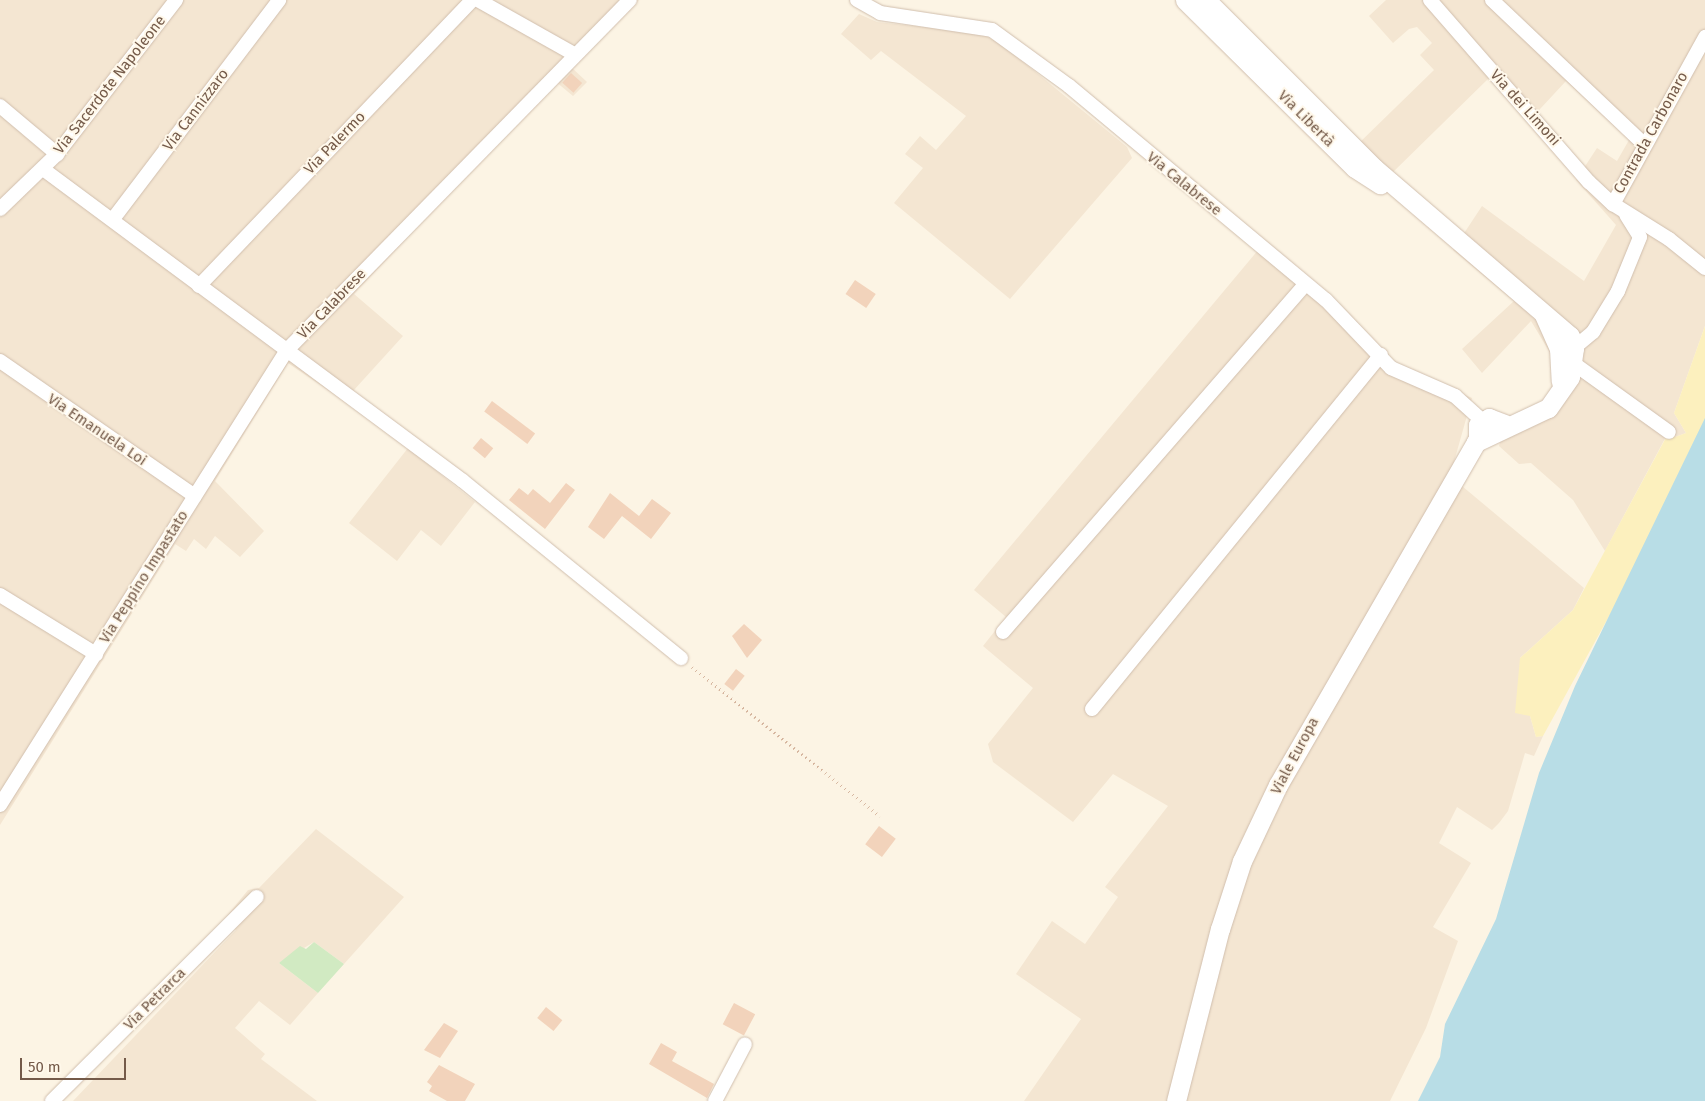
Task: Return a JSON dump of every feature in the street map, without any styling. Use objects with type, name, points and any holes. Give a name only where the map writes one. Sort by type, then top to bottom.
[{"type":"street","name":"Via Sacerdote Napoleone","points":[[43,169],[57,154],[176,0]]},
{"type":"street","name":"Via Cannizzaro","points":[[113,219],[279,0]]},
{"type":"street","name":"Via Palermo","points":[[199,286],[472,0]]},
{"type":"street","points":[[478,0],[574,54]]},
{"type":"street","name":"Via Calabrese","points":[[43,169],[113,219],[199,286],[287,350],[574,54],[630,0]]},
{"type":"street","name":"Via Calabrese","points":[[857,0],[880,13],[992,30],[1069,86],[1350,321],[1391,368],[1455,396],[1479,434]]},
{"type":"street","name":"Via Libertà","points":[[1185,0],[1267,71]]},
{"type":"street","name":"Via Libertà","points":[[1206,0],[1355,168],[1438,222],[1540,306],[1570,336],[1574,356]]},
{"type":"street","name":"Via dei Limoni","points":[[1430,0],[1618,208]]},
{"type":"street","points":[[1492,0],[1644,144]]},
{"type":"street","name":"Contrada Carbonaro","points":[[1574,356],[1593,332],[1618,291],[1640,237],[1618,208],[1644,144],[1705,37]]},
{"type":"street","points":[[2,111],[57,154]]},
{"type":"street","points":[[0,209],[43,169]]},
{"type":"street","points":[[1618,208],[1705,268]]},
{"type":"street","points":[[1003,632],[1305,284]]},
{"type":"street","points":[[1540,306],[1562,362],[1559,394]]},
{"type":"street","points":[[287,350],[463,481],[681,658]]},
{"type":"street","name":"Via Peppino Impastato","points":[[0,805],[287,350]]},
{"type":"street","points":[[1092,709],[1381,355]]},
{"type":"street","points":[[1479,434],[1496,418],[1505,424],[1536,416],[1559,394],[1574,356],[1668,432]]},
{"type":"street","name":"Via Emanuela Loi","points":[[0,361],[195,496]]},
{"type":"street","name":"Viale Europa","points":[[1176,1101],[1203,984],[1242,860],[1314,720],[1479,434]]},
{"type":"street","points":[[0,595],[96,654]]},
{"type":"street","name":"Via Petrarca","points":[[52,1101],[257,896]]},
{"type":"street","points":[[715,1101],[745,1044]]},
{"type":"path","points":[[681,658],[880,816]]},
{"type":"shaded area","points":[[0,0],[639,0],[570,66],[587,82],[573,96],[555,81],[354,294],[403,336],[344,401],[288,363],[215,481],[264,531],[240,557],[215,536],[206,549],[194,539],[186,551],[175,544],[0,825]]},
{"type":"shaded area","points":[[1386,0],[1705,0],[1705,326],[1674,413],[1686,433],[1675,437],[1668,433],[1605,551],[1573,500],[1531,463],[1519,464],[1499,446],[1507,419],[1541,406],[1551,392],[1555,361],[1531,321],[1482,373],[1462,349],[1514,301],[1453,250],[1482,206],[1584,281],[1616,225],[1576,180],[1597,148],[1617,161],[1629,140],[1566,81],[1528,122],[1489,78],[1389,176],[1356,146],[1434,70],[1420,55],[1432,43],[1417,27],[1409,29],[1393,43],[1369,16]]},
{"type":"shaded area","points":[[859,14],[877,22],[979,33],[1000,43],[1127,147],[1132,158],[1010,299],[894,203],[923,168],[905,154],[920,136],[936,150],[966,116],[881,51],[871,60],[841,34]]},
{"type":"shaded area","points":[[1264,243],[1346,310],[1397,365],[1472,398],[1450,476],[1584,588],[1573,610],[1520,658],[1530,716],[1536,737],[1543,736],[1534,756],[1525,753],[1508,811],[1499,823],[1492,830],[1457,807],[1439,843],[1471,863],[1433,927],[1458,941],[1426,1028],[1390,1101],[1024,1101],[1081,1019],[1016,974],[1052,921],[1085,944],[1118,897],[1105,887],[1168,806],[1113,774],[1073,822],[993,762],[988,744],[1033,688],[983,646],[1006,617],[974,590]]},
{"type":"shaded area","points":[[408,448],[475,502],[441,546],[421,530],[397,561],[349,523]]},
{"type":"shaded area","points":[[316,829],[404,897],[344,964],[314,942],[279,963],[318,993],[290,1025],[259,1001],[235,1028],[265,1054],[261,1059],[317,1101],[73,1101],[236,930],[223,921],[248,890],[259,888]]},
{"type":"green space","points":[[314,942],[344,964],[318,993],[279,963],[300,946],[306,949]]},
{"type":"sand","points":[[1705,326],[1705,442],[1543,736],[1536,737],[1530,716],[1515,713],[1520,658],[1573,610],[1669,432],[1675,437],[1686,433],[1674,413]]},
{"type":"water","points":[[1705,418],[1705,1101],[1418,1101],[1440,1057],[1445,1024],[1496,919],[1539,773],[1575,686]]},
{"type":"building","points":[[571,73],[582,83],[573,93],[562,83]]},
{"type":"building","points":[[855,280],[876,294],[866,308],[845,294]]},
{"type":"building","points":[[492,401],[535,433],[527,444],[484,411]]},
{"type":"building","points":[[481,438],[493,448],[485,458],[473,448]]},
{"type":"building","points":[[566,483],[575,490],[545,529],[509,500],[519,488],[528,495],[533,489],[550,503]]},
{"type":"building","points":[[610,493],[639,516],[652,499],[671,513],[651,539],[622,516],[604,539],[588,527]]},
{"type":"building","points":[[744,624],[762,640],[747,658],[732,636]]},
{"type":"building","points":[[736,669],[745,676],[733,691],[724,684]]},
{"type":"building","points":[[879,826],[896,839],[882,857],[865,844]]},
{"type":"building","points":[[734,1003],[755,1014],[744,1035],[723,1024]]},
{"type":"building","points":[[546,1007],[562,1020],[554,1031],[537,1018]]},
{"type":"building","points":[[444,1023],[458,1031],[440,1058],[424,1050]]},
{"type":"building","points":[[661,1043],[677,1052],[672,1061],[714,1084],[707,1098],[649,1064]]},
{"type":"building","points":[[439,1065],[475,1084],[465,1101],[447,1101],[429,1091],[432,1086],[427,1082]]}]
